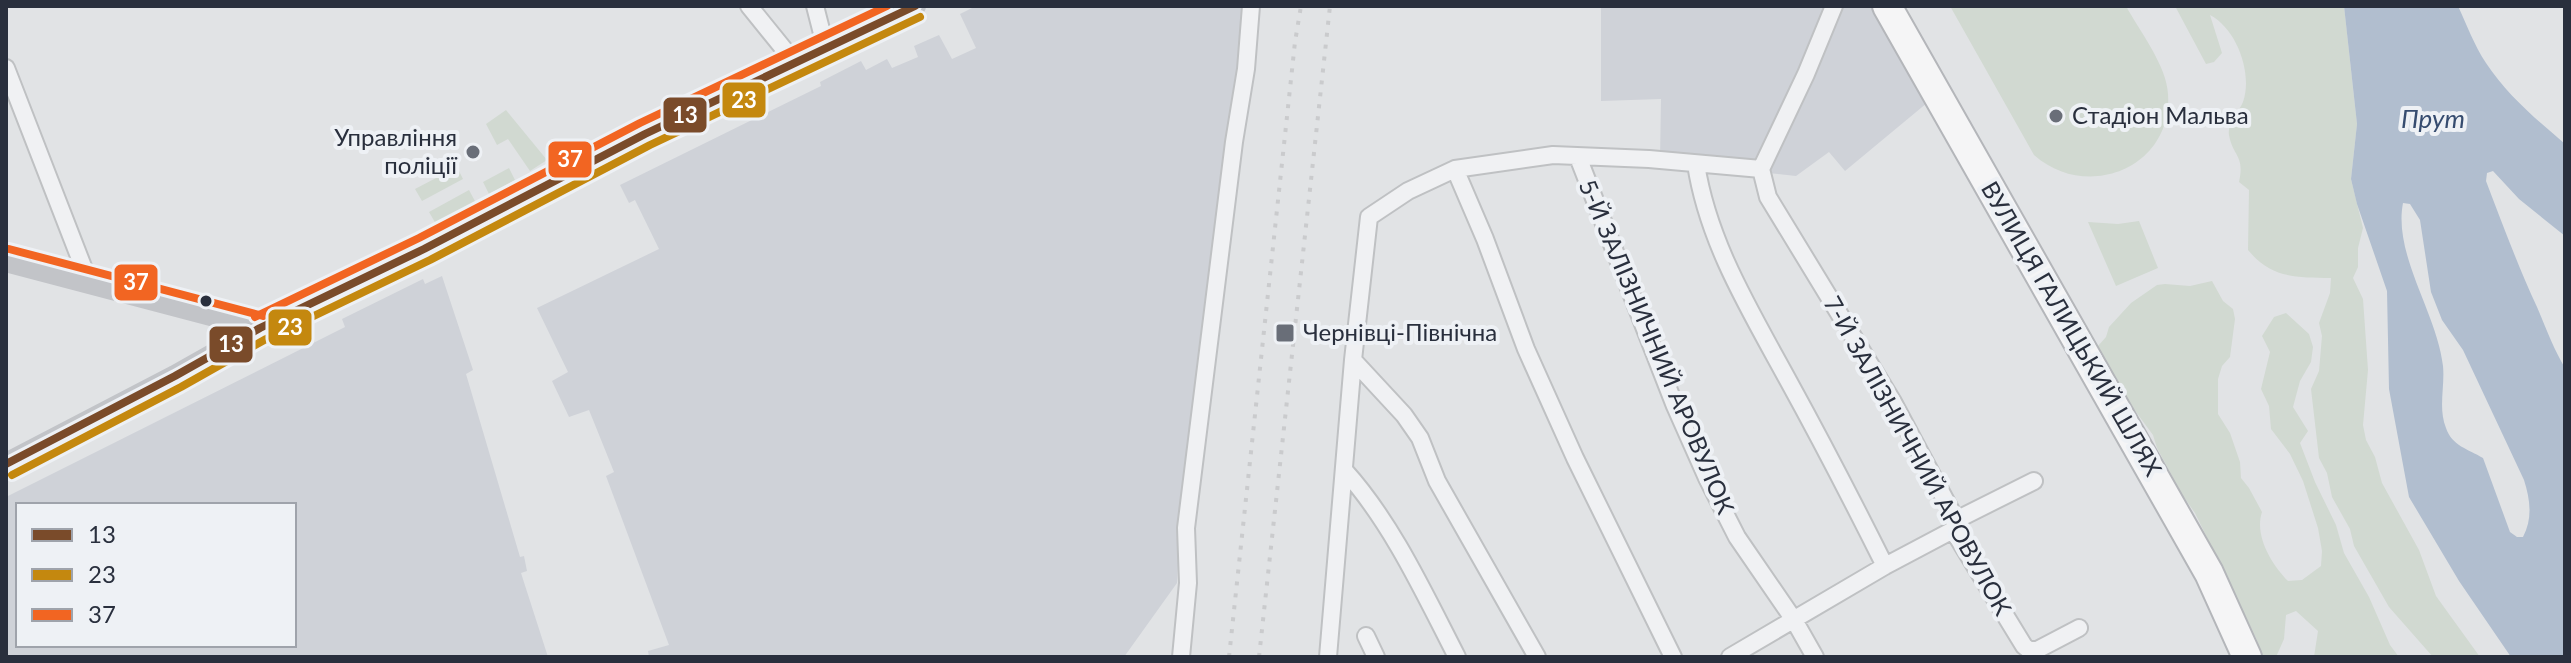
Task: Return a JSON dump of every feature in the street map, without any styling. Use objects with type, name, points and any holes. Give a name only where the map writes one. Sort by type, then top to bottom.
[{"type":"highway","name":"ВУЛИЦЯ ГАЛИЦЬКИЙ ШЛЯХ","points":[[1887,6],[2209,573],[2247,657]]},
{"type":"main road","points":[[6,464],[260,328],[424,249],[645,134],[915,6]]},
{"type":"main road","points":[[6,261],[260,328]]},
{"type":"street","points":[[749,6],[796,64]]},
{"type":"street","points":[[815,6],[826,49]]},
{"type":"street","points":[[1181,657],[1188,583],[1186,528],[1234,142],[1246,69],[1251,6]]},
{"type":"street","points":[[1328,657],[1353,360],[1369,217],[1408,191],[1455,169],[1553,155],[1649,159],[1761,169],[1834,6]]},
{"type":"street","points":[[6,68],[89,282]]},
{"type":"street","name":"5-Й ЗАЛІЗНИЧНИЙ АРОВУЛОК","points":[[1578,157],[1707,478],[1737,537],[1794,620],[1815,657]]},
{"type":"street","points":[[1696,164],[1701,195],[1723,255],[1885,566]]},
{"type":"street","points":[[1455,169],[1526,349],[1575,458],[1673,657]]},
{"type":"street","name":"7-Й ЗАЛІЗНИЧНИЙ АРОВУЛОК","points":[[1761,169],[1768,197],[1893,402],[1955,525],[2029,650],[2037,650],[2079,628]]},
{"type":"street","points":[[1353,360],[1404,415],[1420,438],[1437,481],[1537,657]]},
{"type":"street","points":[[1345,471],[1366,494],[1426,596],[1457,657]]},
{"type":"street","points":[[1730,657],[2034,481]]},
{"type":"street","points":[[1366,636],[1376,657]]},
{"type":"shaded area","points":[[976,6],[1247,6],[1180,527],[1177,583],[1124,657],[649,657],[648,651],[669,645],[606,476],[614,472],[589,410],[569,417],[552,381],[568,372],[537,308],[659,249],[635,200],[629,203],[620,185],[821,86],[820,82],[861,61],[866,70],[887,59],[892,68],[918,57],[914,46],[939,35],[952,59],[976,48],[960,14]]},
{"type":"shaded area","points":[[1601,6],[1889,6],[1939,93],[1845,171],[1829,152],[1796,176],[1660,161],[1661,99],[1601,101]]},
{"type":"shaded area","name":"Стадіон Мальва","points":[[1950,6],[2126,6],[2158,60],[2166,83],[2166,120],[2157,141],[2142,158],[2123,170],[2101,176],[2078,176],[2055,169],[2034,155]]},
{"type":"shaded area","points":[[2175,6],[2344,6],[2357,124],[2351,179],[2363,228],[2358,248],[2358,267],[2353,278],[2363,299],[2368,370],[2363,425],[2366,440],[2375,457],[2382,483],[2419,550],[2436,596],[2480,657],[2433,657],[2389,607],[2354,546],[2350,529],[2332,497],[2327,473],[2319,458],[2311,389],[2319,371],[2322,336],[2319,323],[2330,293],[2331,278],[2296,276],[2276,271],[2248,250],[2249,190],[2239,182],[2240,161],[2229,135],[2246,91],[2244,66],[2235,41],[2210,15],[2222,53],[2214,62],[2206,64]]},
{"type":"shaded area","points":[[506,110],[547,160],[530,171],[508,139],[497,145],[486,124]]},
{"type":"shaded area","points":[[457,167],[463,179],[422,201],[415,189]]},
{"type":"shaded area","points":[[509,168],[515,180],[489,194],[483,182]]},
{"type":"shaded area","points":[[469,190],[476,203],[436,224],[429,212]]},
{"type":"shaded area","points":[[2139,221],[2158,268],[2116,286],[2088,222],[2118,224]]},
{"type":"shaded area","points":[[442,276],[473,370],[466,374],[520,557],[524,556],[527,571],[521,573],[548,657],[6,657],[6,497],[345,327],[342,319],[423,279],[425,284]]},
{"type":"shaded area","points":[[2212,281],[2223,301],[2233,309],[2235,319],[2230,357],[2222,366],[2218,379],[2218,414],[2230,433],[2240,462],[2241,478],[2262,512],[2260,531],[2266,550],[2288,581],[2302,580],[2321,566],[2318,528],[2303,481],[2290,454],[2271,429],[2269,406],[2261,389],[2270,352],[2262,336],[2274,317],[2286,313],[2309,334],[2313,347],[2311,362],[2300,381],[2293,407],[2308,431],[2300,443],[2336,525],[2344,553],[2399,657],[2314,657],[2318,631],[2296,611],[2286,615],[2284,639],[2276,657],[2262,657],[2256,638],[2195,513],[2157,448],[2153,435],[2116,385],[2098,346],[2106,337],[2109,327],[2131,303],[2157,285],[2190,286]]},
{"type":"water","name":"Прут","points":[[2344,6],[2458,6],[2494,75],[2522,106],[2565,144],[2565,236],[2519,199],[2493,171],[2487,173],[2486,181],[2523,276],[2565,368],[2565,657],[2511,657],[2459,581],[2409,497],[2389,389],[2387,291],[2351,179],[2357,124]],"holes":[[[2403,203],[2410,204],[2420,220],[2431,292],[2442,320],[2463,350],[2524,480],[2530,508],[2523,537],[2510,532],[2483,458],[2456,443],[2446,428],[2442,413],[2443,366],[2439,346],[2404,243]]]},
{"type":"railway","points":[[1229,657],[1301,6]]},
{"type":"railway","points":[[1259,657],[1330,6]]},
{"type":"transit line","name":"37","points":[[255,317],[419,238],[640,123],[887,6]]},
{"type":"transit line","name":"13","points":[[6,464],[260,328],[424,249],[645,134],[915,6]]},
{"type":"transit line","name":"23","points":[[12,475],[266,339],[430,260],[650,145],[920,17]]},
{"type":"transit line","name":"37","points":[[9,249],[263,316]]},
{"type":"place","name":"Стадіон Мальва","points":[[2056,116]]},
{"type":"place","name":"Управління поліції","points":[[473,152]]},
{"type":"place","name":"Чернівці-Північна","points":[[1285,333]]}]
